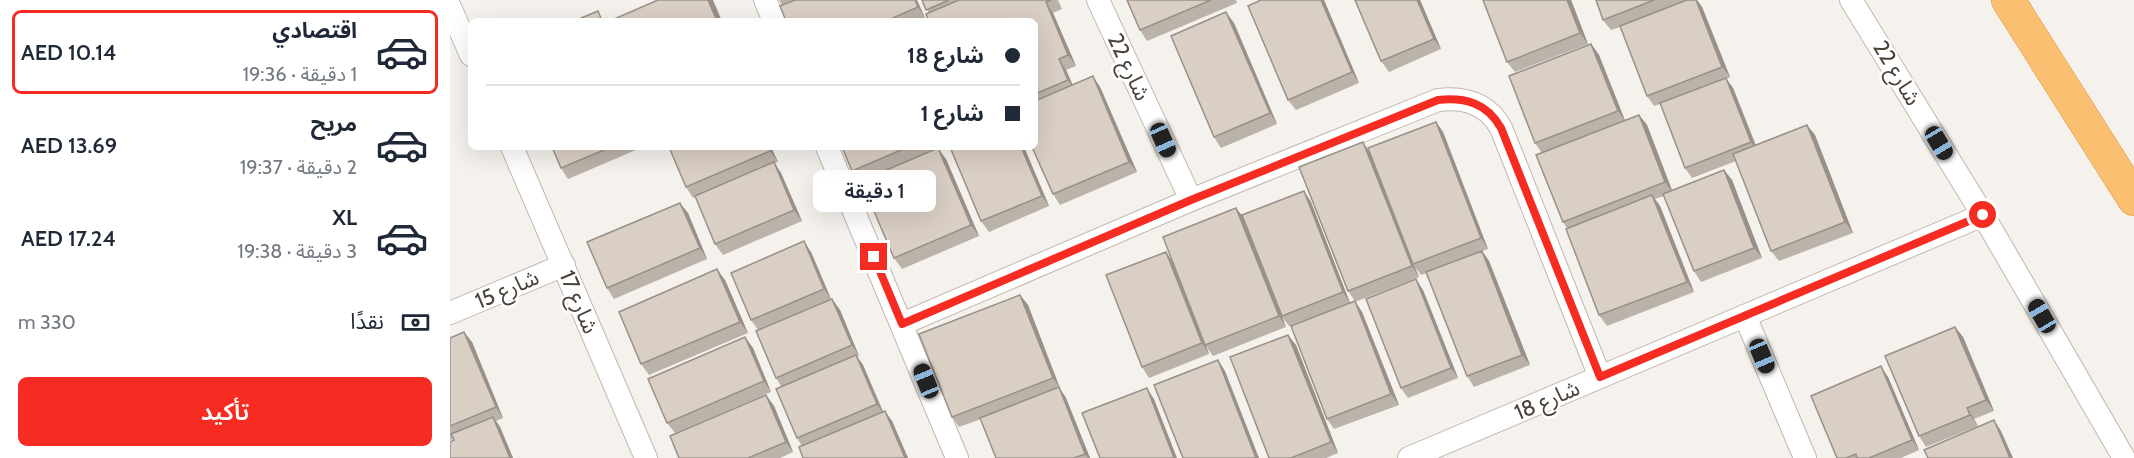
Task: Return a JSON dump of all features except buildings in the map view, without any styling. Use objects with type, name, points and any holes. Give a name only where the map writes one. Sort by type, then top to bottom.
[{"type":"highway","points":[[2008,0],[2134,199]]},
{"type":"street","points":[[765,0],[773,18]]},
{"type":"street","name":"شارع 22","points":[[1098,0],[1191,200]]},
{"type":"street","name":"شارع 22","points":[[1851,0],[1983,215],[2124,458]]},
{"type":"street","points":[[450,7],[468,48]]},
{"type":"street","points":[[902,324],[1191,200],[1438,100],[1464,99],[1477,104],[1497,119],[1600,377]]},
{"type":"street","name":"شارع 17","points":[[513,150],[646,458]]},
{"type":"street","points":[[829,150],[957,458]]},
{"type":"street","name":"شارع 18","points":[[1409,458],[1983,215]]},
{"type":"street","name":"شارع 15","points":[[450,313],[564,265]]},
{"type":"street","points":[[1745,316],[1805,458]]},
{"type":"route","points":[[874,257],[902,324],[1191,200],[1438,100],[1464,99],[1488,110],[1497,119],[1600,377],[1983,215]]}]
